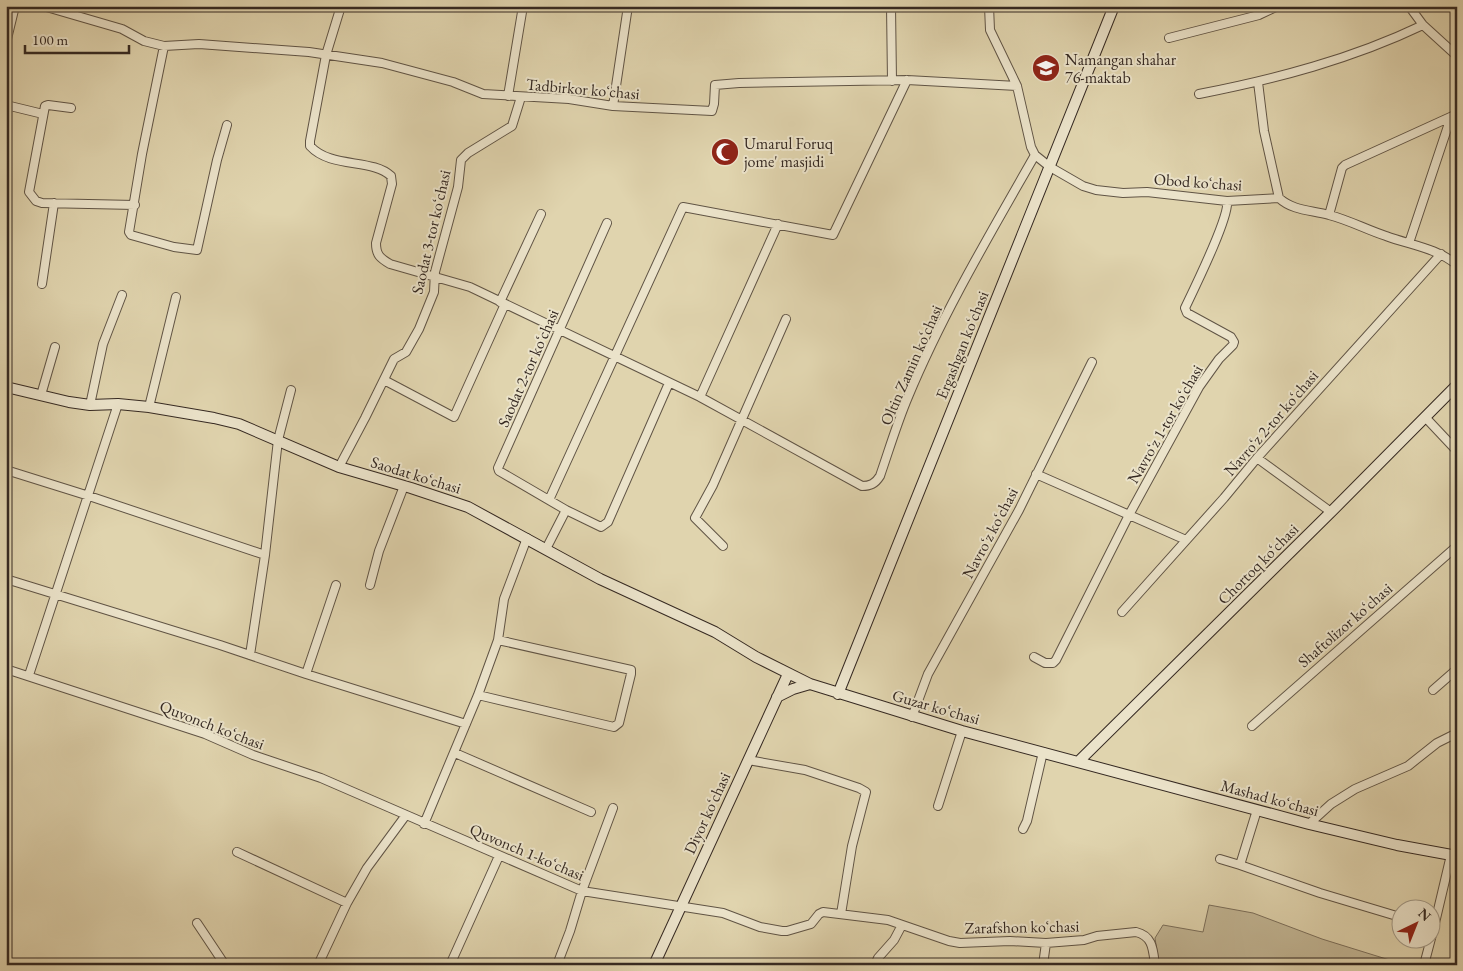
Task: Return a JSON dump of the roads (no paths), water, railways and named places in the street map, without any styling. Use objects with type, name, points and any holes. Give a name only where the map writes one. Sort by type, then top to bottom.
[{"type":"street","points":[[6,43],[15,6]]},
{"type":"street","name":"Tadbirkor koʻchasi","points":[[44,6],[122,29],[144,41],[164,46],[199,44],[308,52],[382,63],[453,82],[483,94],[568,98],[613,106],[712,111],[715,85],[739,83],[907,80],[1017,86]]},
{"type":"street","points":[[326,55],[341,6]]},
{"type":"street","points":[[508,96],[523,6]]},
{"type":"street","points":[[613,106],[628,6]]},
{"type":"street","points":[[891,6],[892,81]]},
{"type":"street","points":[[989,6],[990,30],[1017,86],[1031,147],[1035,155],[1050,167]]},
{"type":"street","name":"Ergashgan koʻchasi","points":[[838,694],[1114,6]]},
{"type":"street","points":[[1169,38],[1259,15],[1278,6]]},
{"type":"street","points":[[1409,6],[1423,25],[1457,56]]},
{"type":"street","points":[[1200,94],[1258,82],[1361,52],[1423,25]]},
{"type":"street","points":[[164,46],[142,154],[129,232],[131,235],[174,247],[197,250],[217,160],[227,125]]},
{"type":"street","name":"Oltin Zamin koʻchasi","points":[[326,55],[310,146],[322,156],[382,170],[391,176],[392,184],[376,243],[376,252],[381,258],[390,264],[470,287],[614,358],[700,397],[862,486],[868,486],[877,481],[907,399],[936,336],[992,229],[1035,155]]},
{"type":"street","points":[[669,383],[608,522],[602,527],[566,510],[550,500],[683,207],[833,235],[907,80]]},
{"type":"street","points":[[1258,82],[1264,131],[1279,198],[1285,204],[1298,209],[1329,215],[1441,254],[1457,265]]},
{"type":"street","name":"Saodat 3-tor koʻchasi","points":[[339,467],[394,359],[406,352],[419,329],[434,292],[442,240],[458,187],[461,160],[468,153],[512,126],[521,97]]},
{"type":"street","points":[[6,105],[43,114]]},
{"type":"street","points":[[71,108],[46,105],[29,192],[36,201],[134,205]]},
{"type":"street","points":[[1329,215],[1342,168],[1345,165],[1454,115]]},
{"type":"street","points":[[1409,243],[1454,115]]},
{"type":"street","name":"Obod koʻchasi","points":[[1050,167],[1083,186],[1096,190],[1123,193],[1147,192],[1227,200],[1279,198]]},
{"type":"street","name":"Navroʻz 1-tor koʻchasi","points":[[1034,657],[1045,663],[1052,663],[1056,660],[1129,515],[1199,387],[1234,342],[1231,337],[1186,313],[1185,308],[1218,235],[1228,206],[1227,200]]},
{"type":"street","points":[[42,284],[54,203]]},
{"type":"street","points":[[384,380],[454,417],[540,214]]},
{"type":"street","name":"Saodat 2-tor koʻchasi","points":[[550,500],[502,474],[498,468],[607,223]]},
{"type":"street","points":[[700,397],[778,224]]},
{"type":"street","name":"Navroʻz 2-tor koʻchasi","points":[[1122,612],[1257,458],[1441,254]]},
{"type":"street","points":[[90,405],[103,344],[122,295]]},
{"type":"street","points":[[149,408],[176,297]]},
{"type":"street","points":[[723,546],[695,518],[713,485],[786,319]]},
{"type":"street","points":[[41,394],[55,347]]},
{"type":"street","name":"Navroʻz koʻchasi","points":[[912,716],[928,674],[1019,510],[1092,362]]},
{"type":"street","name":"Chortoq koʻchasi","points":[[1078,762],[1457,385]]},
{"type":"street","name":"Saodat koʻchasi","points":[[6,387],[69,402],[90,405],[118,404],[149,408],[214,418],[239,424],[339,467],[468,507],[600,579],[715,632],[788,674]]},
{"type":"street","points":[[250,655],[265,555],[278,440],[291,390]]},
{"type":"street","points":[[29,675],[118,404]]},
{"type":"street","points":[[1425,417],[1457,451]]},
{"type":"street","points":[[1257,458],[1331,512]]},
{"type":"street","points":[[6,470],[265,555]]},
{"type":"street","points":[[1036,474],[1186,540]]},
{"type":"street","points":[[370,586],[380,551],[404,486]]},
{"type":"street","points":[[546,549],[566,510]]},
{"type":"street","points":[[424,824],[478,696],[498,640],[504,599],[527,538]]},
{"type":"street","name":"Shaftolizor koʻchasi","points":[[1252,726],[1457,546]]},
{"type":"street","points":[[6,579],[466,724]]},
{"type":"street","points":[[306,674],[336,585]]},
{"type":"street","points":[[478,696],[614,727],[619,723],[631,670],[498,640]]},
{"type":"street","name":"Quvonch koʻchasi","points":[[6,669],[205,734],[253,755],[321,778],[406,815]]},
{"type":"street","points":[[1433,690],[1457,669]]},
{"type":"street","name":"Guzar koʻchasi","points":[[788,674],[838,694],[962,731],[1078,762]]},
{"type":"street","name":"Diyor koʻchasi","points":[[654,965],[788,674]]},
{"type":"street","points":[[776,697],[810,684]]},
{"type":"street","points":[[938,806],[962,731]]},
{"type":"street","points":[[1309,824],[1331,804],[1347,794],[1408,766],[1437,743],[1457,733]]},
{"type":"street","points":[[1023,829],[1027,821],[1043,752]]},
{"type":"street","points":[[455,753],[591,812]]},
{"type":"street","points":[[748,760],[805,770],[860,788],[866,792],[852,846],[840,914]]},
{"type":"street","name":"Mashad koʻchasi","points":[[1078,762],[1309,824],[1397,845],[1454,856]]},
{"type":"street","points":[[556,965],[570,931],[582,891],[613,808]]},
{"type":"street","points":[[1240,865],[1257,810]]},
{"type":"street","points":[[318,965],[347,903],[366,868],[406,815]]},
{"type":"street","name":"Quvonch 1-koʻchasi","points":[[406,815],[582,891],[681,906]]},
{"type":"street","points":[[237,852],[347,903]]},
{"type":"street","points":[[450,965],[499,856]]},
{"type":"street","points":[[1440,901],[1454,856]]},
{"type":"street","points":[[1220,859],[1320,893],[1390,914]]},
{"type":"street","name":"Zarafshon koʻchasi","points":[[681,906],[723,913],[760,927],[787,931],[812,924],[819,914],[823,912],[888,920],[948,941],[960,943],[1010,941],[1046,943],[1084,940],[1097,936],[1136,932],[1149,938],[1153,945],[1155,965]]},
{"type":"street","points":[[197,923],[225,965]]},
{"type":"street","points":[[875,965],[878,958],[894,940],[902,925]]},
{"type":"street","points":[[1043,965],[1046,943]]},
{"type":"street","points":[[1424,965],[1428,948]]},
{"type":"place","name":"Namangan shahar 76-maktab","points":[[1046,68]]},
{"type":"place","name":"Umarul Foruq jome' masjidi","points":[[725,152]]}]
